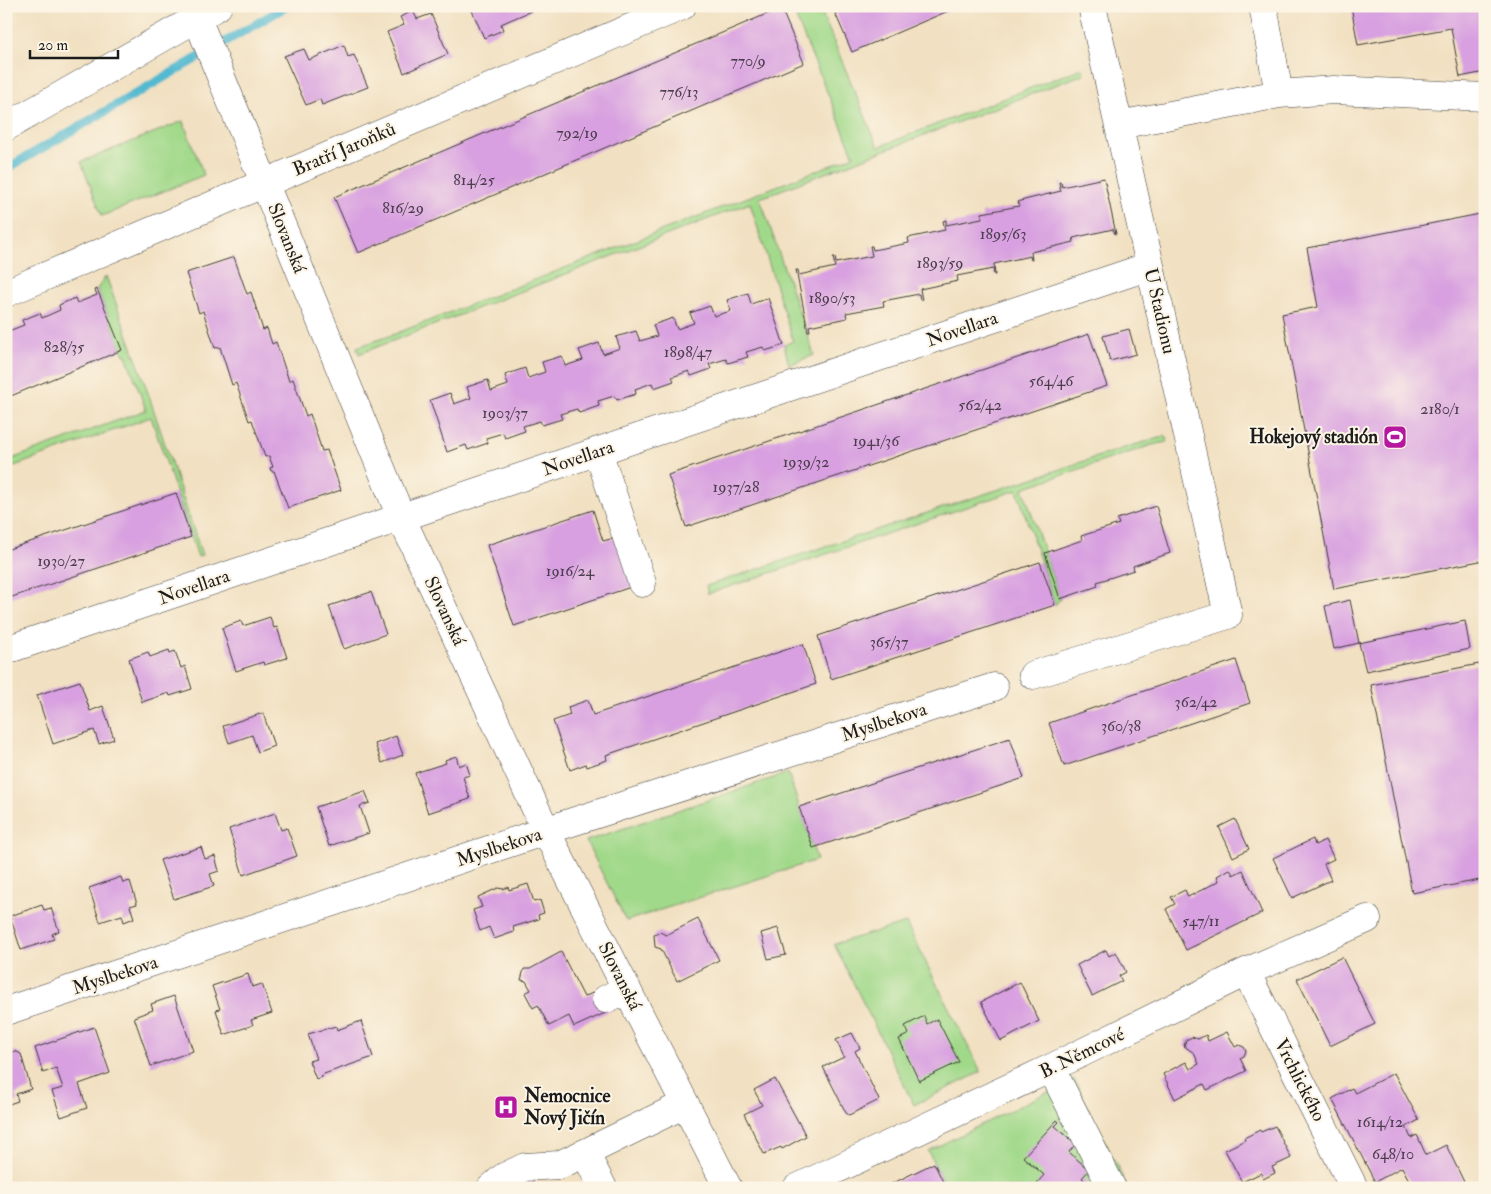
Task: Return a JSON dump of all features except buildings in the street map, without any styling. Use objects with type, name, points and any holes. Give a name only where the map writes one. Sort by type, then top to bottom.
[{"type":"street","name":"Bratří Jaroňků","points":[[6,293],[682,6]]},
{"type":"street","name":"U Stadionu","points":[[1033,675],[1228,615],[1092,6]]},
{"type":"street","points":[[1263,6],[1279,94]]},
{"type":"street","name":"Slovanská","points":[[202,10],[265,183],[401,517],[546,831],[617,994],[686,1104],[728,1188]]},
{"type":"street","points":[[6,127],[202,10]]},
{"type":"street","points":[[1119,125],[1279,94],[1334,90],[1485,97]]},
{"type":"street","name":"Novellara","points":[[6,650],[1150,266]]},
{"type":"street","points":[[598,451],[642,584]]},
{"type":"street","name":"Myslbekova","points":[[6,1012],[546,831],[994,688]]},
{"type":"street","name":"B. Němcové","points":[[797,1188],[1051,1068],[1246,972],[1367,919]]},
{"type":"street","name":"Vrchlického","points":[[1246,972],[1354,1188]]},
{"type":"street","points":[[1051,1068],[1112,1188]]},
{"type":"street","points":[[491,1188],[504,1177],[525,1167],[559,1165],[686,1104]]},
{"type":"street","points":[[584,1153],[603,1188]]},
{"type":"green space","points":[[791,6],[819,6],[878,147],[1082,68],[1084,74],[760,198],[814,355],[789,365],[784,345],[793,341],[750,203],[359,354],[357,347],[854,156]]},
{"type":"green space","points":[[183,121],[204,175],[102,216],[81,162]]},
{"type":"green space","points":[[106,276],[141,372],[202,555],[198,557],[151,417],[6,469],[6,461],[146,410],[126,355],[124,355],[97,289]]},
{"type":"green space","points":[[1166,436],[1167,442],[1152,445],[1023,488],[1060,599],[1055,605],[1017,490],[708,594],[706,586],[1127,447]]},
{"type":"green space","points":[[788,773],[817,860],[626,921],[586,841]]},
{"type":"green space","points":[[906,923],[981,1072],[914,1105],[834,944]]},
{"type":"green space","points":[[1074,1079],[1128,1188],[946,1188],[928,1151]]},
{"type":"waterway","points":[[6,169],[287,6]]},
{"type":"place","name":"Hokejový stadión","points":[[1395,437]]},
{"type":"place","name":"Nemocnice Nový Jičín","points":[[506,1107]]}]
